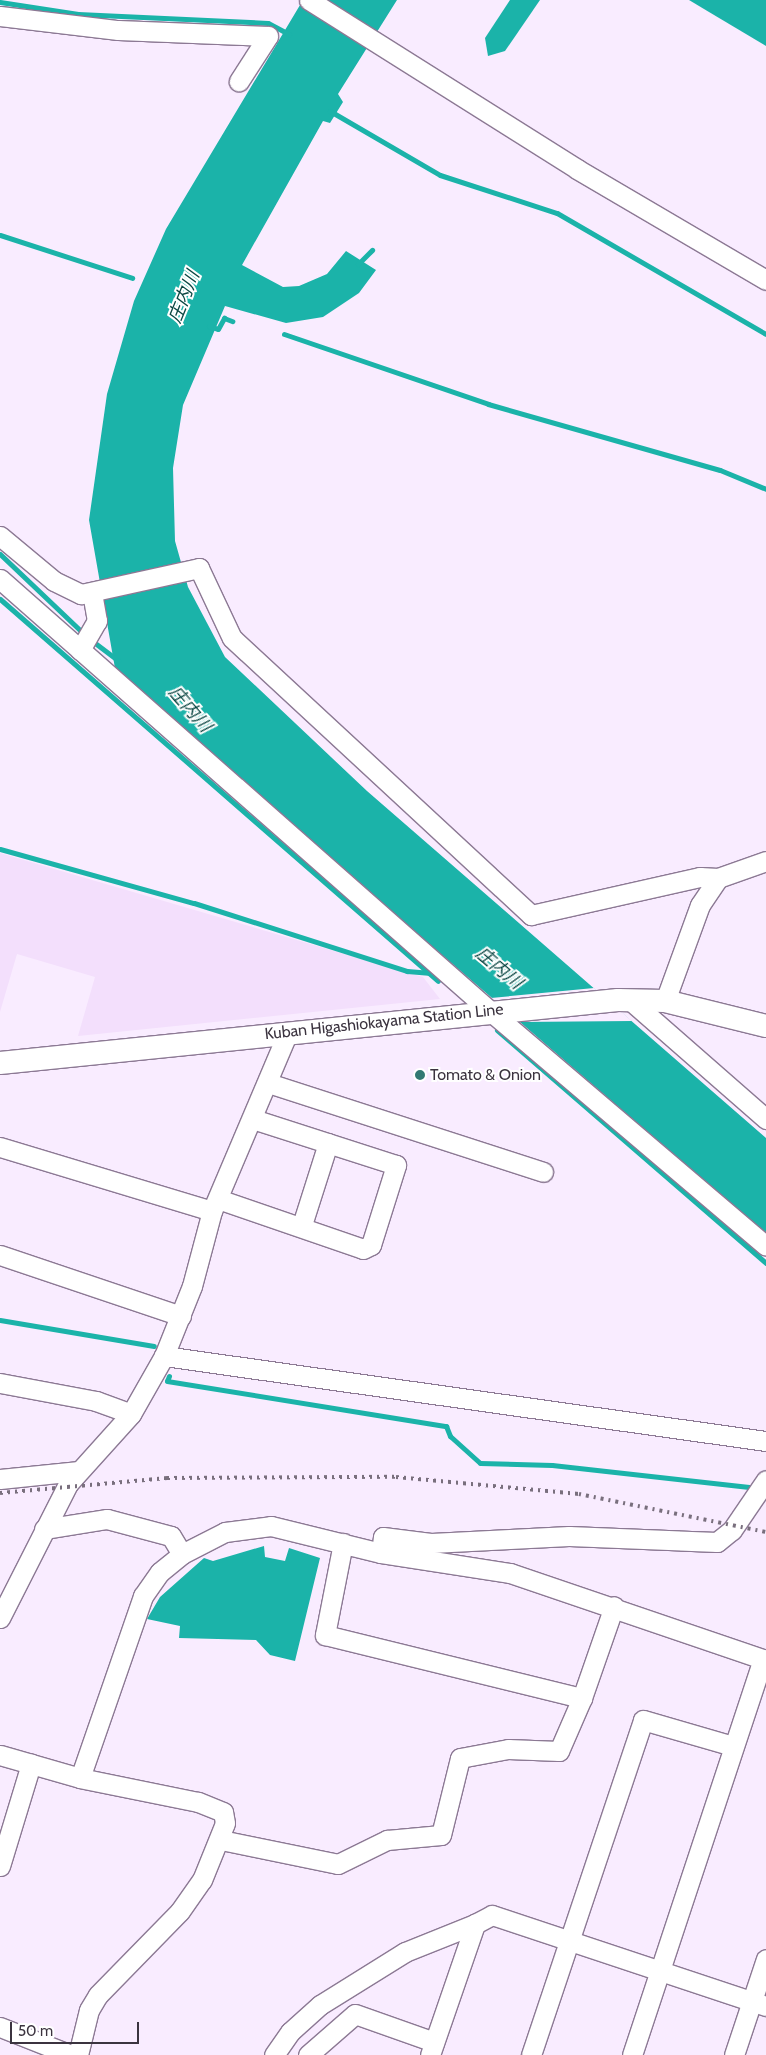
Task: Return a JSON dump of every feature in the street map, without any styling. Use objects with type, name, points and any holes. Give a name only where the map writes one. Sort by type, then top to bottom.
[{"type":"main road","name":"Kuban Higashiokayama Station Line","points":[[0,1063],[493,1010],[624,1000],[665,1000],[766,1026]]},
{"type":"street","points":[[309,0],[692,240],[766,280]]},
{"type":"street","points":[[0,16],[118,30],[268,36],[239,81]]},
{"type":"street","points":[[0,536],[70,591],[96,593],[199,568],[232,638],[531,915],[700,877],[718,878],[766,861]]},
{"type":"street","points":[[0,579],[766,1246]]},
{"type":"street","points":[[81,648],[94,632],[96,593]]},
{"type":"street","points":[[665,1000],[700,905],[718,878]]},
{"type":"street","points":[[624,1000],[766,1119]]},
{"type":"street","points":[[0,1618],[44,1529],[77,1470],[131,1414],[164,1356],[181,1316],[215,1205],[288,1032]]},
{"type":"street","points":[[268,1083],[543,1172]]},
{"type":"street","points":[[0,1147],[215,1205],[302,1225],[362,1248],[371,1245],[396,1165],[252,1119]]},
{"type":"street","points":[[302,1225],[328,1143]]},
{"type":"street","points":[[0,1255],[181,1316]]},
{"type":"street","points":[[164,1356],[370,1382],[604,1421],[766,1441]]},
{"type":"street","points":[[0,1384],[96,1400],[131,1414]]},
{"type":"street","points":[[0,1479],[77,1470]]},
{"type":"street","points":[[381,1553],[383,1537],[431,1542],[569,1536],[716,1542],[732,1530],[761,1486]]},
{"type":"street","points":[[44,1529],[107,1520],[171,1536],[182,1554]]},
{"type":"street","points":[[80,1778],[129,1626],[160,1572],[182,1554],[225,1532],[248,1527],[271,1526],[381,1553],[510,1573],[614,1606],[764,1659],[732,1746],[632,2055]]},
{"type":"street","points":[[343,1543],[325,1635],[582,1698]]},
{"type":"street","points":[[220,1840],[338,1864],[387,1840],[441,1835],[460,1758],[508,1749],[559,1751],[582,1698],[614,1606]]},
{"type":"street","points":[[531,2055],[643,1720],[732,1746]]},
{"type":"street","points":[[0,1755],[80,1778],[167,1794],[223,1812],[220,1840],[202,1880],[180,1911],[98,1995],[89,2010],[78,2055]]},
{"type":"street","points":[[0,1866],[31,1764]]},
{"type":"street","points":[[274,2055],[290,2032],[320,2005],[405,1952],[492,1915],[759,2004]]},
{"type":"street","points":[[308,2055],[355,2014],[432,2048],[474,1924]]},
{"type":"street","points":[[734,2055],[759,2004],[766,1959]]},
{"type":"street","points":[[0,2027],[71,2055]]},
{"type":"shaded area","points":[[0,853],[423,977],[440,999],[78,1036],[95,977],[17,954],[0,1012]]},
{"type":"water","name":"庄内川","points":[[303,0],[397,0],[338,94],[343,102],[330,123],[323,121],[242,265],[283,287],[299,286],[327,274],[346,251],[376,270],[359,293],[323,317],[286,323],[225,306],[183,405],[173,468],[175,541],[188,587],[225,657],[367,791],[766,1138],[766,1234],[116,674],[89,520],[107,394],[134,301],[166,229]]},
{"type":"water","points":[[510,0],[540,0],[505,51],[488,56],[485,38]]},
{"type":"water","points":[[689,0],[766,0],[766,46],[709,12]]},
{"type":"water","points":[[264,1546],[265,1557],[285,1561],[289,1548],[320,1558],[295,1661],[270,1655],[256,1640],[179,1638],[180,1626],[147,1619],[160,1597],[204,1558],[213,1561]]},
{"type":"pier","points":[[594,988],[632,1021],[519,1022],[491,998]]},
{"type":"waterway","points":[[0,2],[78,14],[268,23],[289,34]]},
{"type":"waterway","points":[[330,111],[440,175],[557,213],[766,334]]},
{"type":"waterway","points":[[0,235],[132,278]]},
{"type":"waterway","points":[[358,264],[372,250]]},
{"type":"waterway","points":[[209,326],[218,329],[224,318],[232,321]]},
{"type":"waterway","points":[[284,334],[488,404],[720,470],[766,489]]},
{"type":"waterway","points":[[0,554],[84,634]]},
{"type":"waterway","points":[[0,599],[438,981]]},
{"type":"waterway","points":[[91,640],[118,660]]},
{"type":"waterway","points":[[0,849],[194,903],[407,971],[428,973]]},
{"type":"waterway","points":[[497,1030],[766,1263]]},
{"type":"waterway","points":[[0,1320],[154,1346]]},
{"type":"waterway","points":[[169,1376],[167,1381],[446,1426],[450,1436],[480,1463],[552,1465],[756,1488]]},
{"type":"railway","points":[[0,1493],[167,1478],[396,1477],[579,1494],[766,1532]]},
{"type":"place","name":"Tomato & Onion","points":[[420,1075]]}]
